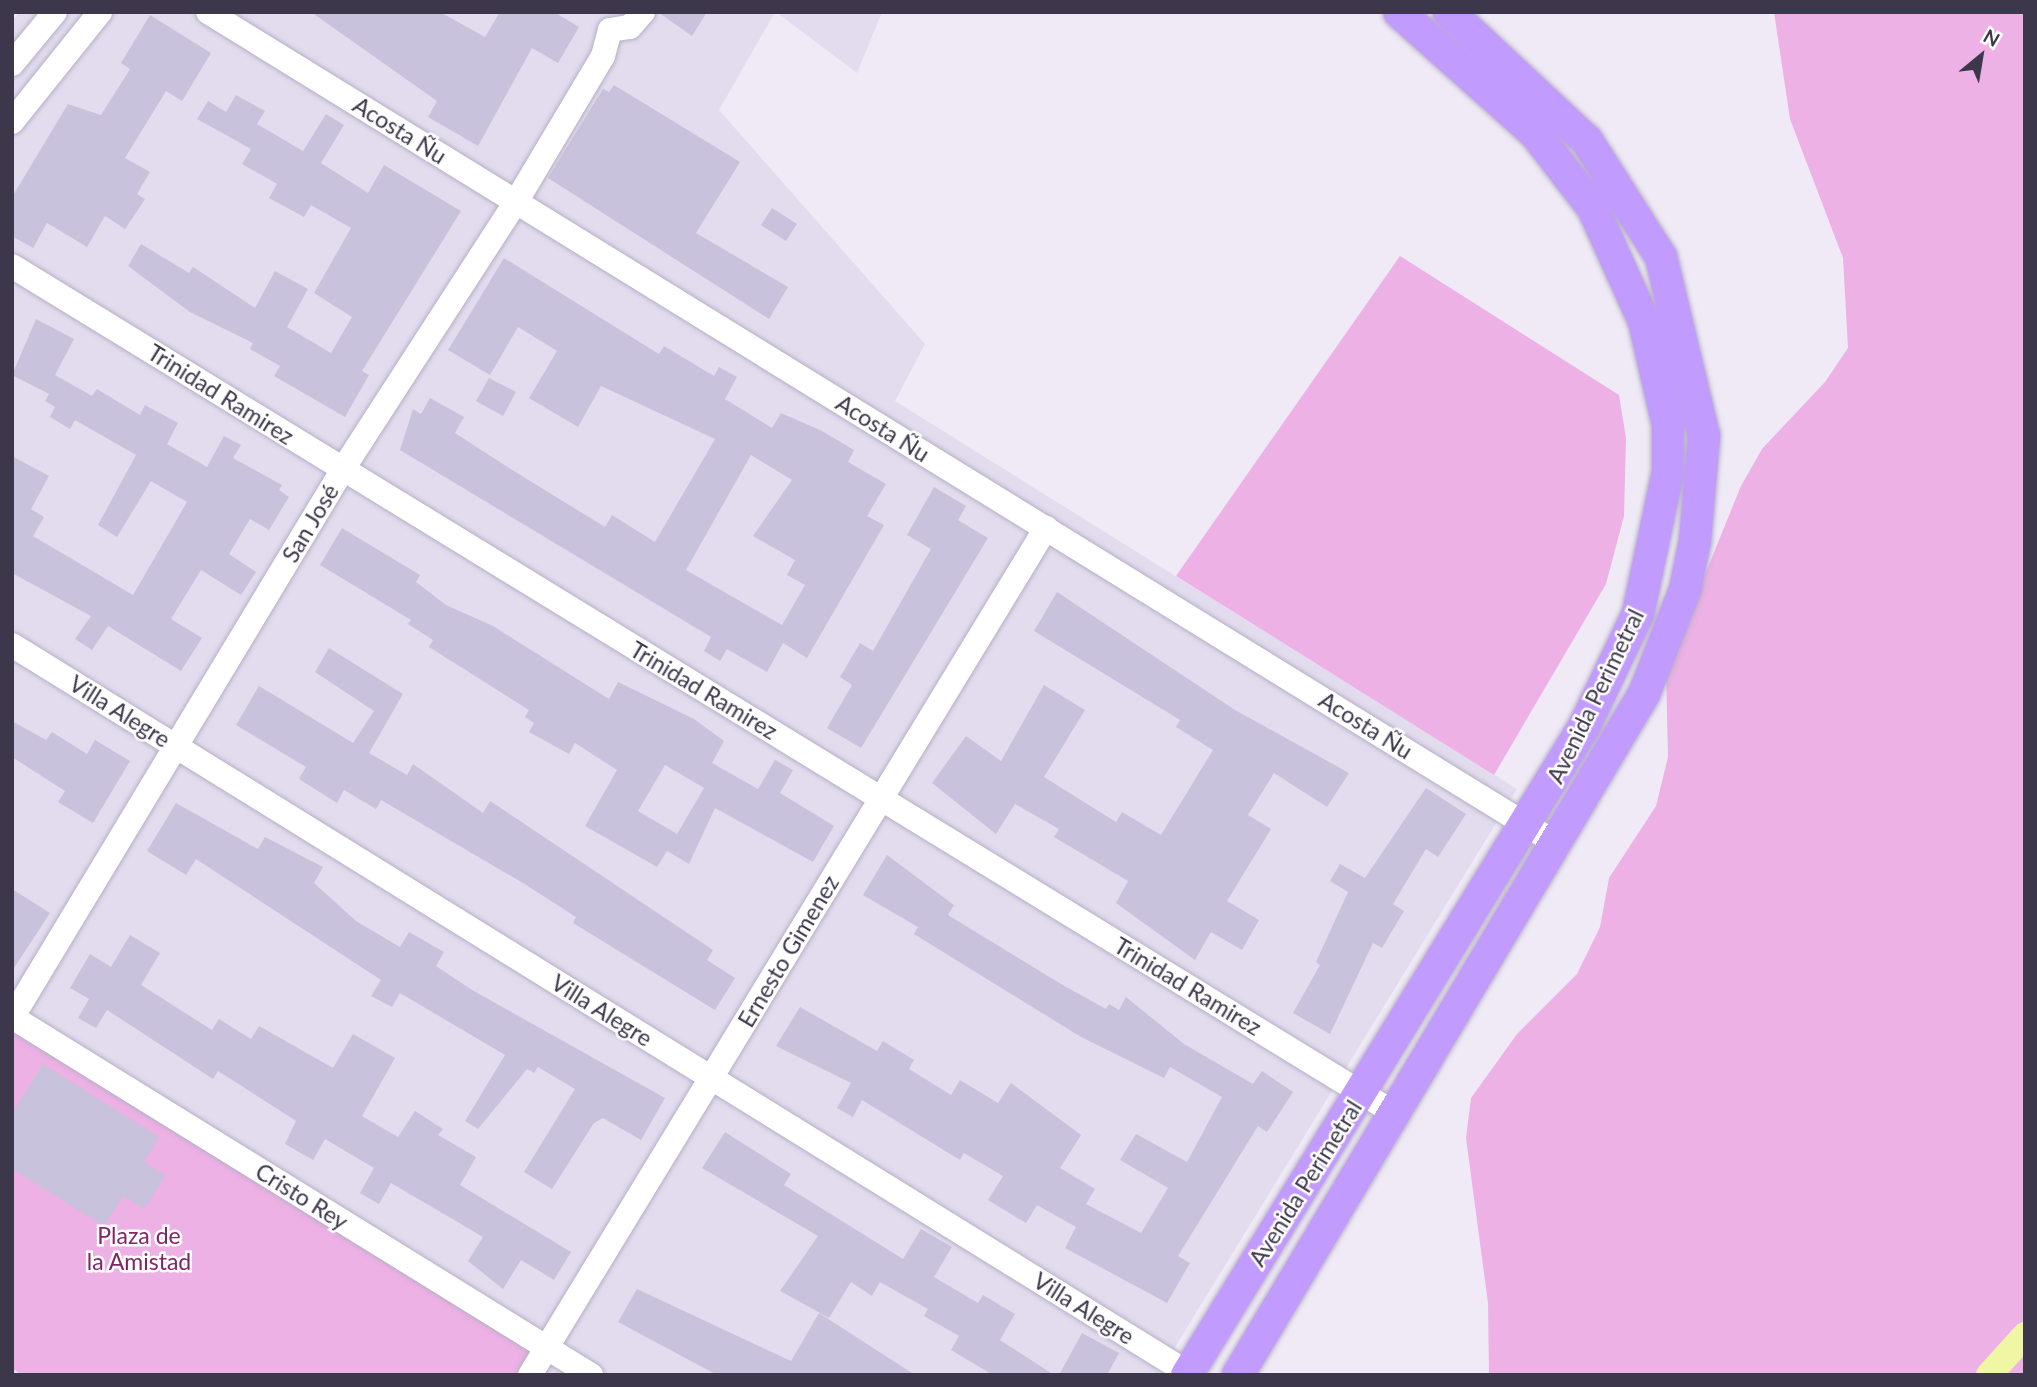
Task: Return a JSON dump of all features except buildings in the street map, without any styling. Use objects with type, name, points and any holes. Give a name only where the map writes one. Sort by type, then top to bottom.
[{"type":"main road","name":"Avenida Perimetral","points":[[1189,1374],[1528,825],[1638,614],[1668,472],[1668,425],[1644,321],[1593,208],[1536,134],[1399,12]]},
{"type":"main road","name":"Avenida Perimetral","points":[[1238,1375],[1558,844],[1644,694],[1685,590],[1704,436],[1677,305],[1637,213],[1587,141],[1449,12]]},
{"type":"street","points":[[12,65],[55,12]]},
{"type":"street","points":[[12,122],[100,12]]},
{"type":"street","name":"Acosta Ñu","points":[[208,12],[1558,844]]},
{"type":"street","points":[[606,21],[630,27],[643,12]]},
{"type":"street","name":"San José","points":[[12,1017],[343,469],[516,202],[603,56],[606,21]]},
{"type":"street","name":"Trinidad Ramirez","points":[[12,266],[1396,1114]]},
{"type":"street","name":"Ernesto Gimenez","points":[[530,1375],[1046,528]]},
{"type":"street","name":"Villa Alegre","points":[[12,645],[1189,1374]]},
{"type":"street","name":"Cristo Rey","points":[[12,1017],[591,1375]]},
{"type":"shaded area","points":[[20,12],[775,12],[719,110],[925,344],[895,401],[1517,789],[1158,1375],[12,1375],[12,21]]},
{"type":"shaded area","points":[[776,12],[882,12],[857,73]]},
{"type":"green space","points":[[1774,12],[2025,12],[2025,1375],[1489,1375],[1488,1303],[1466,1138],[1471,1098],[1517,1034],[1577,974],[1600,927],[1609,878],[1656,806],[1668,757],[1666,670],[1741,486],[1762,449],[1825,382],[1848,348],[1843,258],[1790,119]]},
{"type":"green space","points":[[1400,256],[1619,395],[1626,438],[1624,516],[1606,584],[1494,775],[1176,576]]},
{"type":"green space","name":"Plaza de la Amistad","points":[[19,1027],[547,1348],[530,1375],[22,1375],[12,1368],[12,1038]]},
{"type":"waterway","points":[[1989,1375],[2025,1335]]}]
